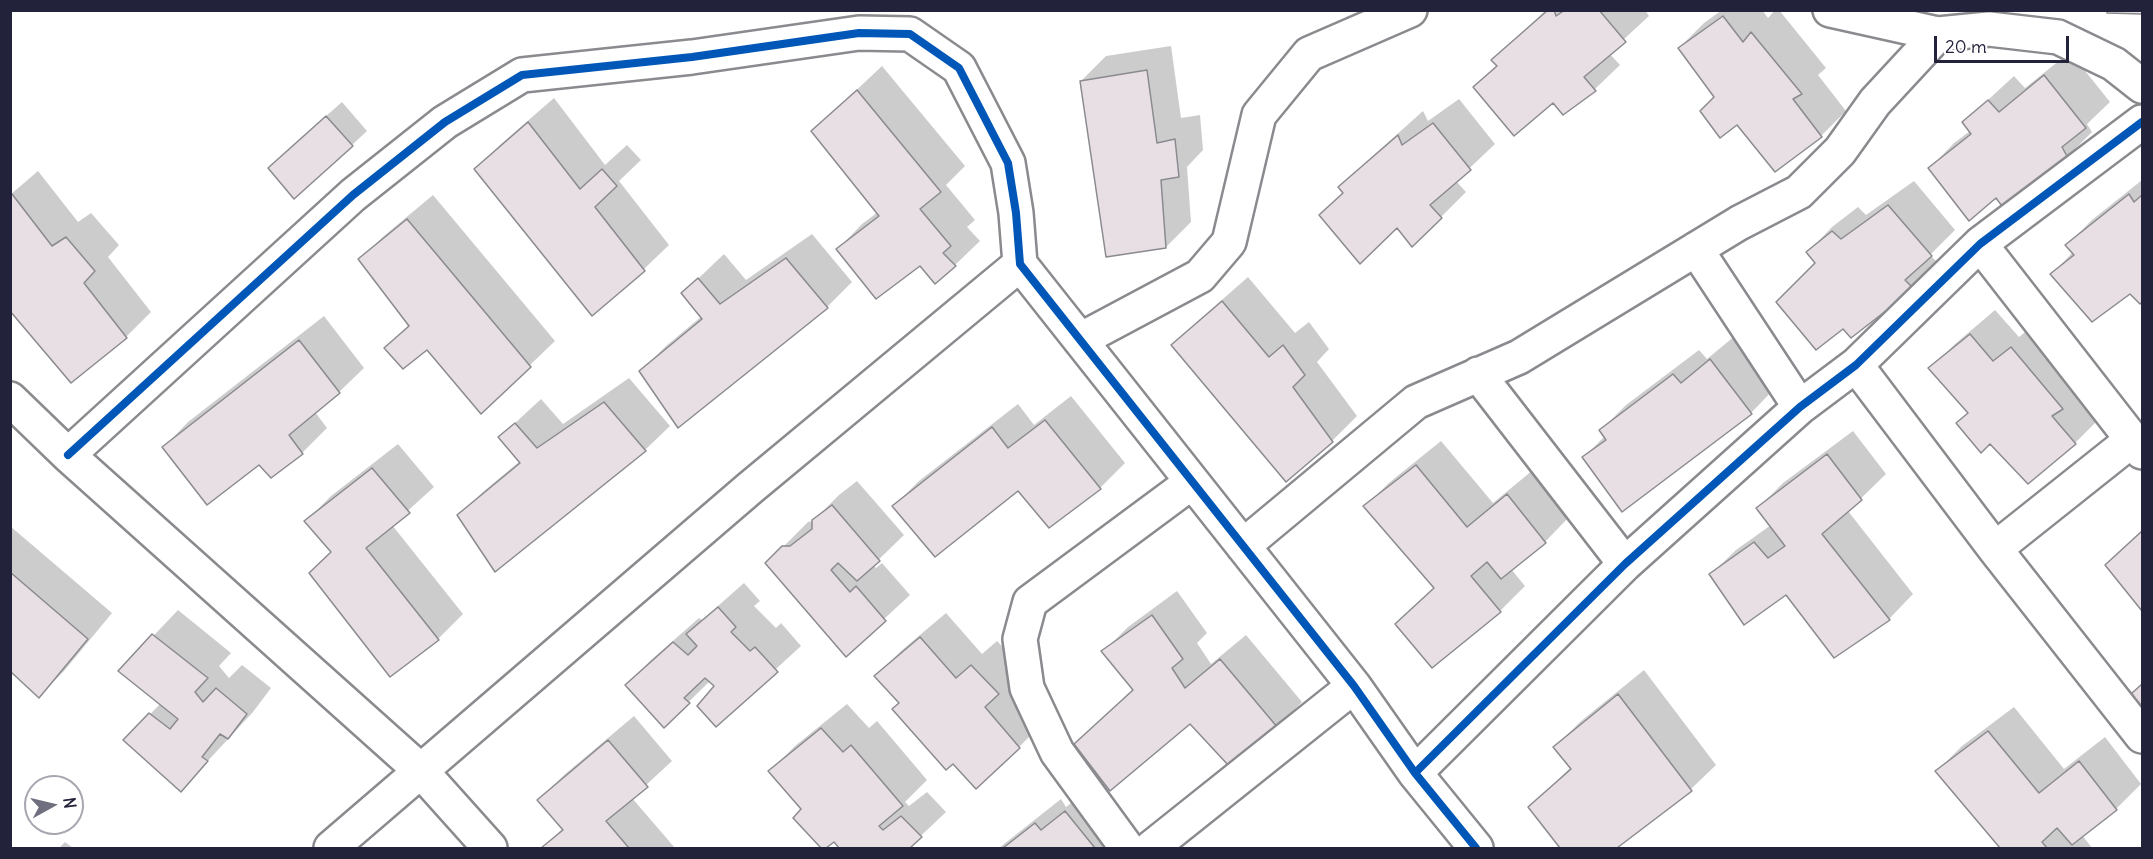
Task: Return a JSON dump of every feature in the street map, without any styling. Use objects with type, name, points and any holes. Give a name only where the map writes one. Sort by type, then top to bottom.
[{"type":"street","points":[[1080,340],[1200,276],[1229,242],[1259,115],[1309,54],[1410,10]]},
{"type":"street","points":[[1830,10],[1938,33],[1989,28],[2058,37],[2114,64],[2142,86]]},
{"type":"street","points":[[68,455],[353,195],[445,122],[522,75],[692,57],[859,33],[910,34],[959,68],[1008,164],[1016,213],[1020,264],[1354,686],[1415,773],[1476,849]]},
{"type":"street","points":[[1243,546],[1416,402],[1519,357],[1739,223],[1799,192],[1839,151],[1875,102],[1938,33]]},
{"type":"street","points":[[1415,773],[1624,564],[1800,407],[1856,365],[1980,244],[2142,122]]},
{"type":"street","points":[[1980,244],[2137,446],[1995,549]]},
{"type":"street","points":[[1696,249],[1800,407]]},
{"type":"street","points":[[331,849],[750,488],[1020,264]]},
{"type":"street","points":[[1856,365],[1995,549],[2142,736]]},
{"type":"street","points":[[1478,374],[1624,564]]},
{"type":"street","points":[[11,399],[68,455],[422,771],[490,849]]},
{"type":"street","points":[[1127,849],[1057,752],[1027,688],[1020,639],[1030,602],[1192,482]]},
{"type":"street","points":[[1151,849],[1354,686]]},
{"type":"building","points":[[1548,10],[1554,10],[1556,16],[1565,10],[1599,10],[1626,42],[1584,77],[1596,91],[1563,115],[1553,103],[1514,136],[1473,87],[1497,66],[1491,60]]},
{"type":"building","points":[[2107,10],[2142,10],[2142,14],[2107,13]]},
{"type":"building","points":[[1723,16],[1743,42],[1751,32],[1802,94],[1793,99],[1822,137],[1775,172],[1737,125],[1720,138],[1700,111],[1714,97],[1678,48]]},
{"type":"building","points":[[1147,70],[1157,143],[1175,139],[1179,177],[1161,180],[1166,248],[1106,257],[1080,81]]},
{"type":"building","points":[[2044,75],[2086,128],[2062,147],[2068,158],[2005,210],[1996,198],[1969,221],[1928,168],[1971,134],[1962,122],[1988,100],[1999,112]]},
{"type":"building","points":[[857,90],[941,192],[920,209],[951,246],[943,253],[956,266],[935,284],[920,266],[876,299],[836,249],[879,216],[811,131]]},
{"type":"building","points":[[326,116],[353,146],[294,199],[268,168]]},
{"type":"building","points":[[528,122],[580,189],[602,169],[617,186],[595,207],[645,271],[592,316],[474,169]]},
{"type":"building","points":[[1433,123],[1471,170],[1430,205],[1442,218],[1412,247],[1397,228],[1360,264],[1319,215],[1343,193],[1338,187],[1398,135],[1402,145]]},
{"type":"building","points":[[12,194],[52,246],[66,237],[95,271],[84,283],[127,338],[71,383],[10,311],[10,196]]},
{"type":"building","points":[[2129,194],[2134,202],[2142,195],[2142,302],[2140,304],[2130,294],[2092,322],[2050,274],[2074,255],[2065,245]]},
{"type":"building","points":[[1888,205],[1932,256],[1905,280],[1914,289],[1851,338],[1843,329],[1816,350],[1776,302],[1815,263],[1806,252],[1832,231],[1841,239]]},
{"type":"building","points":[[407,219],[531,367],[481,414],[427,350],[403,369],[384,348],[409,326],[358,259]]},
{"type":"building","points":[[786,258],[828,308],[678,428],[639,371],[702,319],[681,293],[698,278],[720,304]]},
{"type":"building","points":[[1222,301],[1269,357],[1283,345],[1305,375],[1293,387],[1333,442],[1286,482],[1171,345]]},
{"type":"building","points":[[1970,334],[1993,361],[2011,347],[2063,409],[2052,416],[2076,444],[2028,484],[1990,444],[1981,453],[1956,423],[1968,413],[1928,368]]},
{"type":"building","points":[[299,340],[340,393],[289,435],[303,454],[271,478],[259,465],[207,505],[162,447]]},
{"type":"building","points":[[1710,359],[1752,414],[1622,512],[1582,457],[1606,440],[1599,430],[1673,374],[1681,383]]},
{"type":"building","points":[[604,402],[646,451],[495,572],[457,515],[520,463],[498,437],[515,423],[537,448]]},
{"type":"building","points":[[1045,420],[1101,489],[1049,528],[1018,491],[935,557],[892,506],[992,427],[1008,448]]},
{"type":"building","points":[[1827,454],[1862,500],[1822,534],[1890,620],[1834,658],[1786,595],[1744,625],[1709,574],[1754,542],[1768,558],[1785,546],[1756,508]]},
{"type":"building","points":[[1416,465],[1467,527],[1507,494],[1546,543],[1501,579],[1487,562],[1471,576],[1501,612],[1432,668],[1395,624],[1434,588],[1363,506]]},
{"type":"building","points":[[372,468],[410,513],[366,548],[439,640],[390,677],[309,573],[331,552],[304,521]]},
{"type":"building","points":[[832,505],[880,561],[857,581],[838,563],[831,570],[850,592],[856,586],[886,621],[846,657],[765,563],[782,546],[790,546],[812,529],[812,520]]},
{"type":"building","points":[[2142,531],[2142,611],[2105,565]]},
{"type":"building","points":[[10,572],[88,639],[39,698],[10,671]]},
{"type":"building","points":[[718,607],[736,627],[731,632],[750,651],[755,647],[778,672],[716,727],[697,706],[714,686],[705,678],[684,698],[690,703],[664,728],[625,685],[673,642],[688,655],[697,646],[686,634]]},
{"type":"building","points":[[1152,615],[1183,659],[1172,668],[1185,688],[1220,659],[1278,728],[1229,766],[1190,724],[1110,791],[1074,744],[1133,690],[1101,651]]},
{"type":"building","points":[[152,634],[208,678],[195,692],[203,702],[216,688],[247,714],[228,739],[220,734],[202,757],[208,761],[181,792],[123,740],[149,713],[170,729],[178,719],[118,671]]},
{"type":"building","points":[[920,637],[956,678],[971,665],[999,694],[985,707],[1020,748],[976,789],[953,764],[946,770],[892,709],[899,703],[874,676]]},
{"type":"building","points":[[2142,684],[2142,707],[2131,694]]},
{"type":"building","points":[[1618,694],[1692,791],[1617,848],[1560,848],[1528,807],[1571,769],[1553,747]]},
{"type":"building","points":[[821,728],[843,752],[851,745],[903,806],[879,826],[883,830],[901,816],[922,837],[910,848],[839,848],[834,842],[826,848],[821,848],[793,818],[801,809],[768,771]]},
{"type":"building","points":[[1988,731],[2039,793],[2079,761],[2117,810],[2072,845],[2057,828],[2042,842],[2047,848],[2000,848],[1935,771]]},
{"type":"building","points":[[608,740],[648,787],[606,821],[629,848],[541,848],[563,830],[537,800]]},
{"type":"building","points":[[1065,811],[1095,848],[1003,848],[1035,823],[1041,830]]},
{"type":"cycle path","points":[[68,455],[353,195],[445,122],[522,75],[692,57],[859,33],[910,34],[959,68],[1008,163],[1016,213],[1020,264],[1354,686],[1415,773],[1476,848]]},
{"type":"cycle path","points":[[1415,773],[1625,564],[1800,407],[1856,365],[1980,244],[2142,122]]}]
